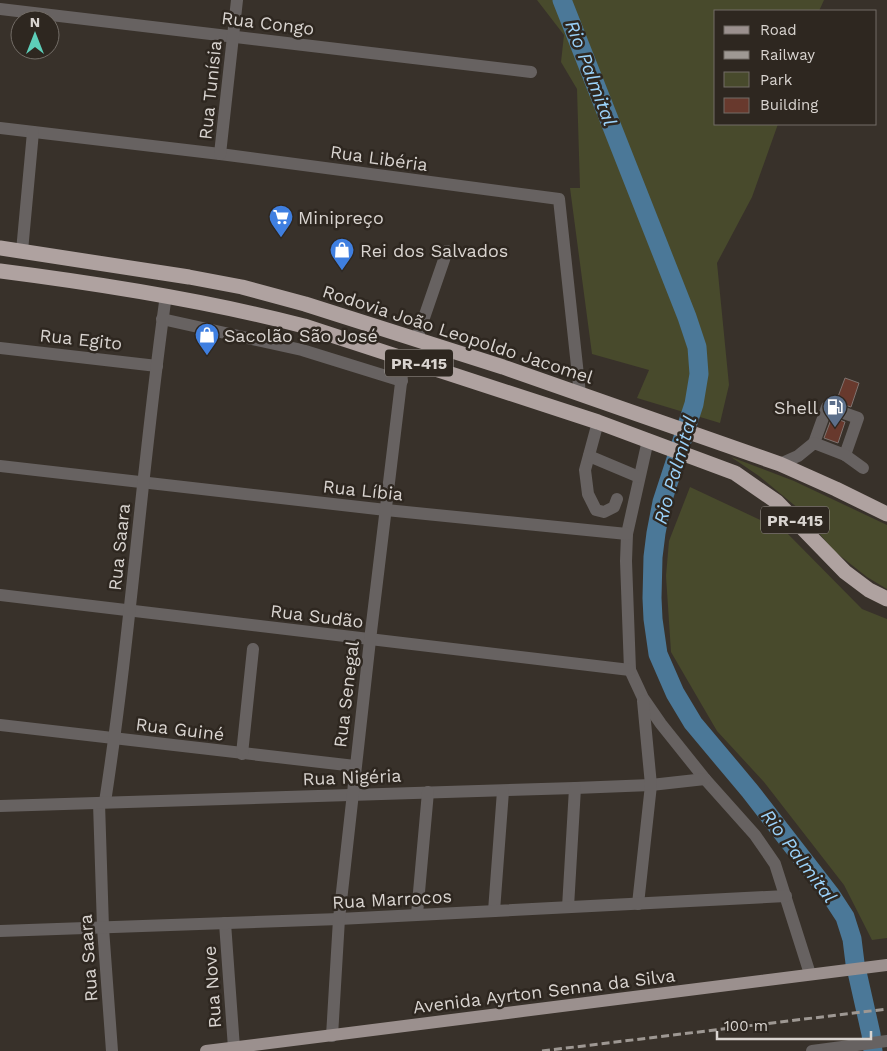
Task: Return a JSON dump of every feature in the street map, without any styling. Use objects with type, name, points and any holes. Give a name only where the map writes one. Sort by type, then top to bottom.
[{"type":"highway","name":"Rodovia João Leopoldo Jacomel","points":[[0,248],[242,287],[305,304],[417,338],[700,435],[780,464],[887,514]]},
{"type":"highway","name":"PR-415","points":[[0,271],[166,295],[254,313],[304,326],[598,422],[692,456],[735,473],[777,502],[844,572],[887,600]]},
{"type":"main road","name":"Avenida Ayrton Senna da Silva","points":[[206,1051],[885,966]]},
{"type":"street","name":"Rua Tunísia","points":[[220,154],[238,0]]},
{"type":"street","name":"Rua Congo","points":[[0,9],[531,72]]},
{"type":"street","name":"Rua Libéria","points":[[0,128],[220,154],[559,199],[580,394]]},
{"type":"street","points":[[22,251],[33,132]]},
{"type":"street","points":[[417,338],[447,251]]},
{"type":"street","name":"Rua Saara","points":[[112,1051],[103,928],[102,802],[115,738],[166,295]]},
{"type":"street","points":[[162,319],[302,350],[402,381]]},
{"type":"street","name":"Rua Egito","points":[[0,348],[157,366]]},
{"type":"street","name":"Rua Senegal","points":[[332,1036],[339,919],[355,766],[404,358]]},
{"type":"street","points":[[780,464],[798,456],[814,444],[827,407],[858,418],[845,455]]},
{"type":"street","points":[[598,422],[585,470],[588,494],[596,510],[604,512],[614,508],[617,499]]},
{"type":"street","points":[[648,440],[627,534],[626,561],[630,670],[643,698],[676,744],[768,853],[775,864],[810,974]]},
{"type":"street","points":[[814,444],[845,455],[863,468]]},
{"type":"street","points":[[589,456],[639,477]]},
{"type":"street","name":"Rua Líbia","points":[[0,466],[386,510],[627,534]]},
{"type":"street","name":"Rua Sudão","points":[[0,595],[630,670]]},
{"type":"street","points":[[242,754],[253,649]]},
{"type":"street","points":[[638,904],[651,785],[643,698]]},
{"type":"street","name":"Rua Guiné","points":[[0,725],[355,766]]},
{"type":"street","name":"Rua Nigéria","points":[[0,806],[503,791],[651,785],[705,779]]},
{"type":"street","points":[[568,908],[575,788]]},
{"type":"street","points":[[494,911],[503,791]]},
{"type":"street","points":[[417,914],[428,792]]},
{"type":"street","name":"Rua Marrocos","points":[[0,931],[339,919],[786,896]]},
{"type":"street","name":"Rua Nove","points":[[225,923],[234,1048]]},
{"type":"street","points":[[812,1051],[834,1050],[854,1045],[887,1041]]},
{"type":"green space","points":[[537,0],[824,0],[819,10],[714,10],[714,125],[778,125],[752,197],[717,263],[729,385],[720,423],[637,398],[649,370],[592,354],[570,188],[580,188],[577,89],[561,62],[564,35]]},
{"type":"green space","points":[[731,457],[794,481],[887,525],[887,589],[867,577],[834,551],[799,509],[759,476]]},
{"type":"green space","points":[[690,487],[786,532],[862,609],[887,619],[887,938],[872,940],[844,885],[764,782],[717,731],[671,652],[666,576],[669,541]]},
{"type":"building","points":[[845,378],[859,383],[851,407],[836,402]]},
{"type":"building","points":[[832,417],[845,422],[838,443],[824,438]]},
{"type":"waterway","name":"Rio Palmital","points":[[562,0],[687,317],[697,347],[699,374],[694,404],[662,502],[656,533],[653,557],[652,598],[658,654],[675,693],[693,723],[750,791],[830,894],[845,917],[852,939],[873,1051]]},
{"type":"railway","points":[[542,1051],[887,1009]]},
{"type":"place","name":"Minipreço","points":[[281,238]]},
{"type":"place","name":"Rei dos Salvados","points":[[342,271]]},
{"type":"place","name":"Sacolão São José","points":[[207,356]]},
{"type":"place","name":"Shell","points":[[835,428]]}]
